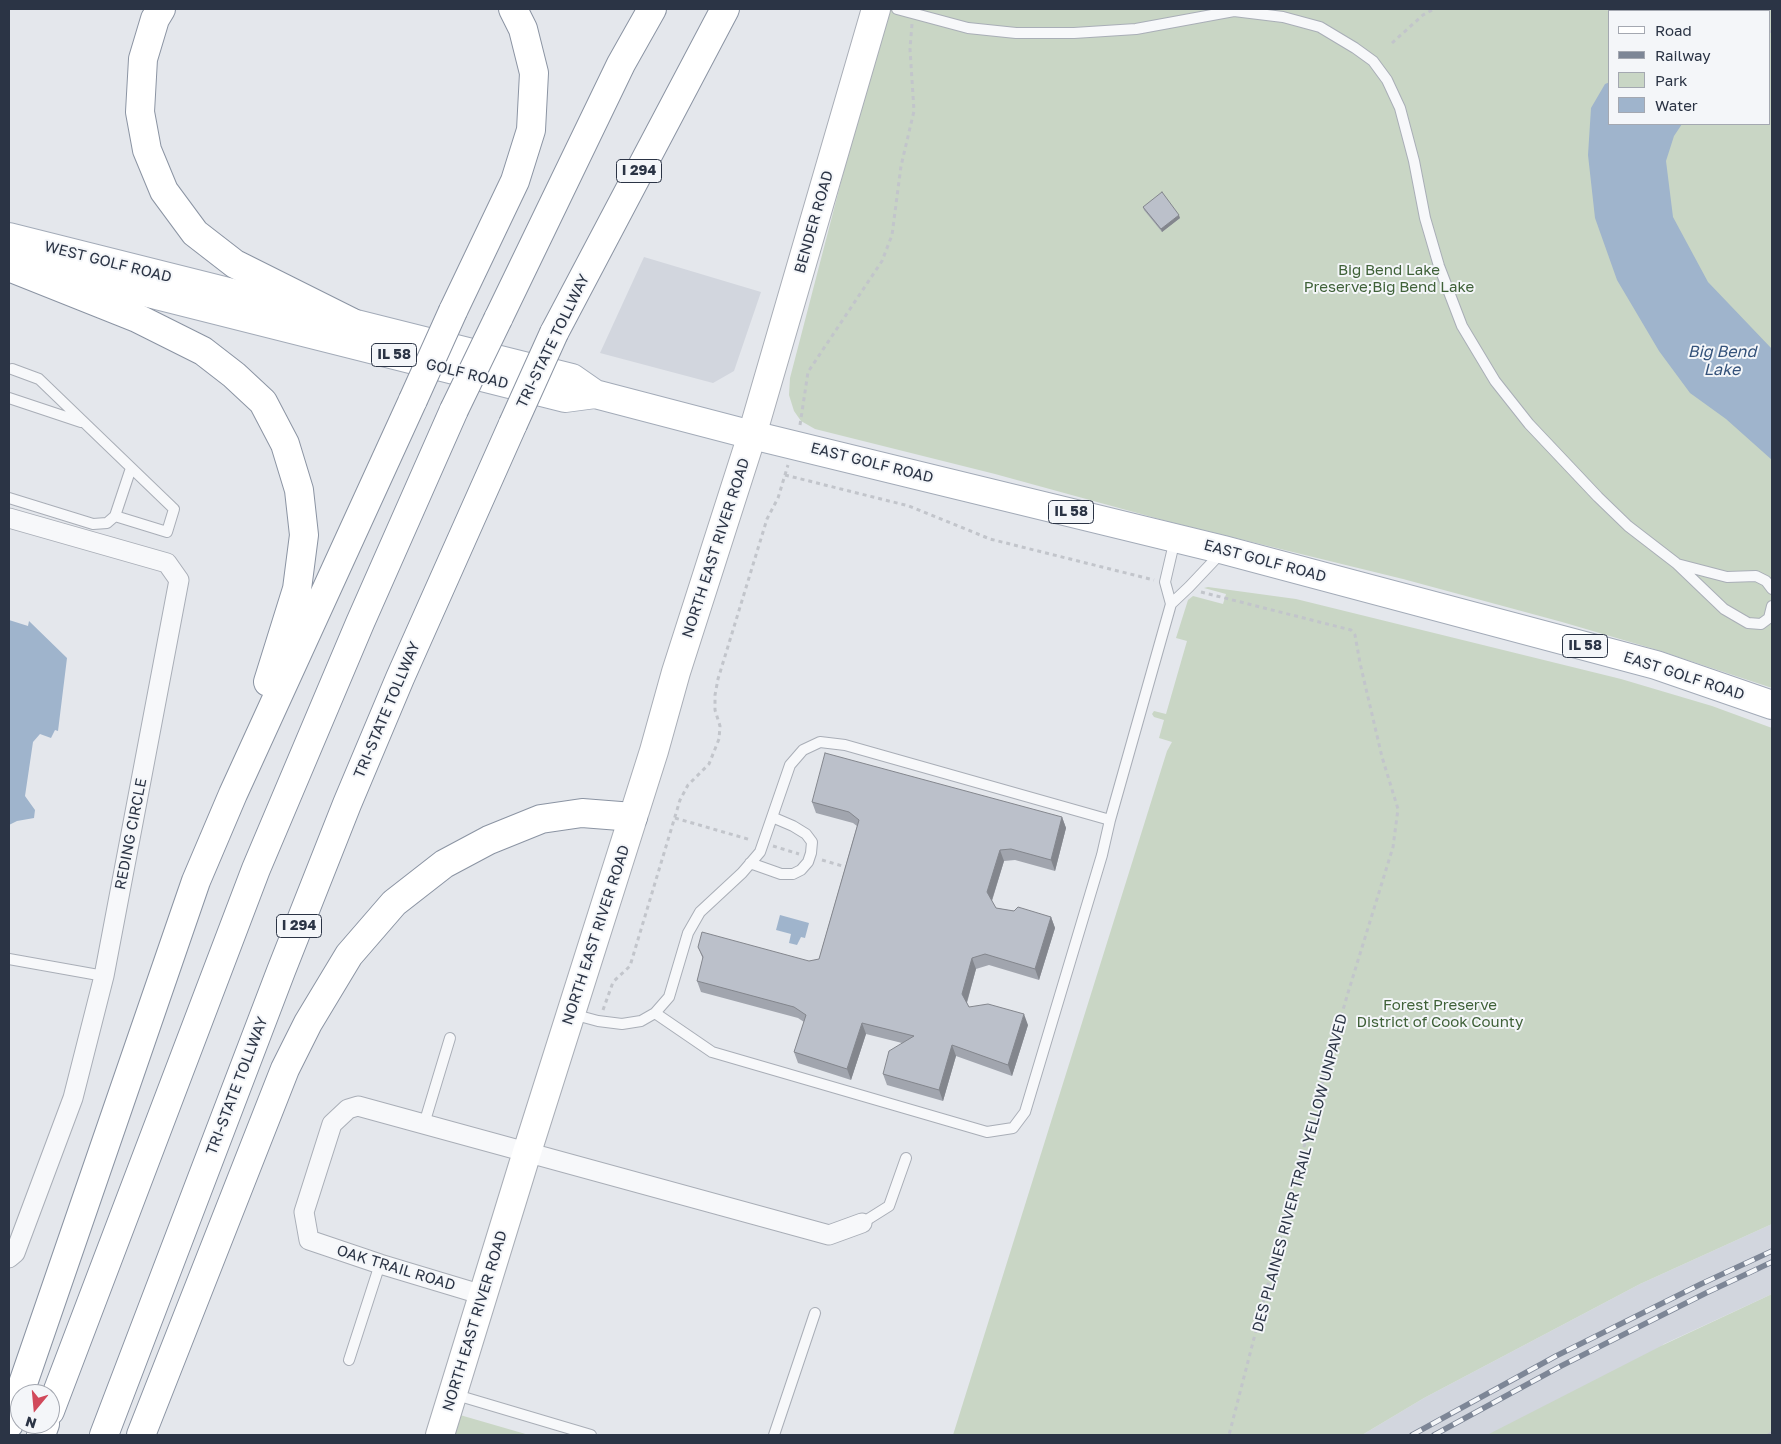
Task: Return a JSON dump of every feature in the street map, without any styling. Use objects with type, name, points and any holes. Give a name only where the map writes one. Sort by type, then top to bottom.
[{"type":"main road","points":[[161,9],[155,19],[143,59],[140,112],[147,150],[164,191],[195,233],[235,264],[351,322]]},
{"type":"main road","points":[[9,1424],[196,881],[233,794],[453,311],[515,181],[531,130],[534,73],[524,29],[513,9]]},
{"type":"main road","points":[[60,1385],[256,869],[360,623],[454,410],[621,64],[652,9]]},
{"type":"main road","name":"TRI-STATE TOLLWAY","points":[[104,1435],[281,971],[400,678],[554,333],[725,9]]},
{"type":"main road","name":"BENDER ROAD","points":[[752,435],[876,9]]},
{"type":"main road","name":"WEST GOLF ROAD","points":[[9,237],[201,296]]},
{"type":"main road","name":"WEST GOLF ROAD","points":[[9,258],[201,296]]},
{"type":"main road","points":[[9,267],[136,318],[202,351],[234,375],[263,402],[285,444],[299,490],[304,535],[297,589],[233,794]]},
{"type":"main road","name":"GOLF ROAD","points":[[201,296],[351,322],[572,378],[595,394],[752,435]]},
{"type":"main road","name":"GOLF ROAD","points":[[201,296],[566,398],[595,394]]},
{"type":"main road","name":"EAST GOLF ROAD","points":[[752,435],[1224,550],[1656,665],[1772,705]]},
{"type":"main road","name":"NORTH EAST RIVER ROAD","points":[[440,1435],[676,672],[752,435]]},
{"type":"main road","points":[[141,1435],[285,1069],[308,1023],[349,955],[394,903],[444,864],[489,840],[540,819],[582,813],[633,816]]},
{"type":"street","name":"REDING CIRCLE","points":[[9,518],[167,563],[179,580],[104,976],[73,1098],[15,1253],[9,1258]]},
{"type":"street","name":"OAK TRAIL ROAD","points":[[424,1124],[358,1106],[348,1109],[332,1124],[304,1212],[309,1240],[483,1295]]},
{"type":"street","points":[[424,1124],[829,1235],[862,1223]]},
{"type":"lane","points":[[897,9],[968,28],[1016,33],[1074,33],[1136,28],[1234,11],[1283,17],[1320,27],[1373,61],[1387,80],[1400,108],[1414,161],[1425,218],[1439,266],[1462,326],[1495,381],[1529,424],[1598,497],[1628,526],[1676,564],[1724,609],[1748,624],[1761,624],[1769,618],[1772,606]]},
{"type":"lane","points":[[9,380],[10,369],[39,379],[174,509],[167,532],[115,516]]},
{"type":"lane","points":[[9,398],[85,423]]},
{"type":"lane","points":[[9,498],[93,524],[108,523],[115,516],[131,468]]},
{"type":"lane","points":[[655,1013],[712,1052],[988,1132],[1012,1128],[1025,1112],[1102,855],[1110,820],[1171,604],[1166,582],[1175,538]]},
{"type":"lane","points":[[1171,604],[1189,588],[1224,550]]},
{"type":"lane","points":[[1676,564],[1727,577],[1756,576],[1770,581]]},
{"type":"lane","points":[[571,1014],[598,1021],[622,1024],[641,1021],[655,1013],[669,997],[688,933],[700,912],[760,852],[790,765],[803,750],[820,742],[846,745],[1110,820]]},
{"type":"lane","points":[[750,863],[781,874],[793,874],[802,870],[808,862],[812,842],[806,834],[772,817]]},
{"type":"lane","points":[[9,959],[104,976]]},
{"type":"lane","points":[[424,1124],[450,1038]]},
{"type":"lane","points":[[862,1223],[889,1206],[906,1158]]},
{"type":"lane","points":[[350,1360],[380,1264]]},
{"type":"lane","points":[[774,1435],[815,1313]]},
{"type":"lane","points":[[454,1394],[591,1435]]},
{"type":"path","points":[[1392,43],[1422,15],[1434,9]]},
{"type":"path","points":[[801,421],[808,372],[882,261],[892,235],[901,166],[914,110],[910,49],[912,23]]},
{"type":"path","points":[[607,1000],[613,982],[630,966],[680,800],[688,785],[709,764],[717,745],[720,726],[715,710],[715,695],[718,679],[767,519],[778,498],[785,475],[909,506],[990,539],[1149,579]]},
{"type":"path","name":"DES PLAINES RIVER TRAIL YELLOW UNPAVED","points":[[1196,590],[1351,630],[1355,635],[1382,758],[1398,809],[1393,847],[1347,996],[1298,1168],[1229,1435]]},
{"type":"path","points":[[1768,1435],[1772,1433]]},
{"type":"shaded area","points":[[644,257],[761,292],[734,371],[713,383],[600,353]]},
{"type":"shaded area","points":[[1772,1224],[1772,1294],[1664,1344],[1559,1435],[1362,1435],[1424,1398],[1640,1284]]},
{"type":"green space","name":"Big Bend Lake Preserve;Big Bend Lake","points":[[886,9],[1772,9],[1772,688],[1654,649],[1562,622],[1403,579],[1170,522],[995,474],[815,429],[801,421],[794,411],[789,395],[790,378]]},
{"type":"green space","name":"Forest Preserve District of Cook County","points":[[1204,588],[1296,599],[1621,679],[1712,706],[1772,728],[1772,1224],[1640,1284],[1424,1398],[1362,1435],[953,1435],[1167,751],[1172,742],[1159,738],[1164,720],[1154,717],[1152,714],[1154,711],[1166,714],[1187,641],[1176,638],[1188,600],[1193,596],[1223,604],[1226,594]]},
{"type":"green space","points":[[1772,1294],[1772,1435],[1487,1435],[1663,1345]]},
{"type":"green space","points":[[460,1415],[529,1435],[453,1435]]},
{"type":"water","name":"Big Bend Lake","points":[[1608,83],[1608,125],[1681,125],[1674,136],[1666,161],[1673,217],[1708,282],[1772,349],[1772,460],[1726,419],[1690,393],[1659,351],[1617,280],[1595,218],[1588,155],[1591,108],[1605,84]]},
{"type":"water","points":[[9,620],[28,626],[29,621],[67,658],[58,731],[55,730],[51,738],[40,734],[33,742],[25,796],[35,810],[34,818],[17,821],[9,825]]},
{"type":"water","points":[[780,915],[809,923],[805,938],[801,937],[797,945],[789,943],[791,934],[776,930]]},
{"type":"building","points":[[1162,192],[1179,215],[1161,229],[1143,207]]},
{"type":"building","points":[[825,753],[1062,817],[1051,860],[1011,849],[1000,850],[987,892],[996,908],[1014,911],[1018,907],[1051,917],[1035,969],[985,954],[972,958],[962,994],[969,1007],[988,1004],[1024,1014],[1008,1065],[952,1045],[939,1090],[883,1074],[889,1051],[914,1036],[862,1023],[847,1069],[794,1052],[806,1015],[794,1007],[697,981],[703,957],[698,947],[702,932],[809,961],[819,959],[859,820],[849,812],[812,802]]},
{"type":"railway","points":[[1412,1435],[1556,1356],[1772,1251]]},
{"type":"railway","points":[[1434,1435],[1561,1366],[1772,1262]]}]
